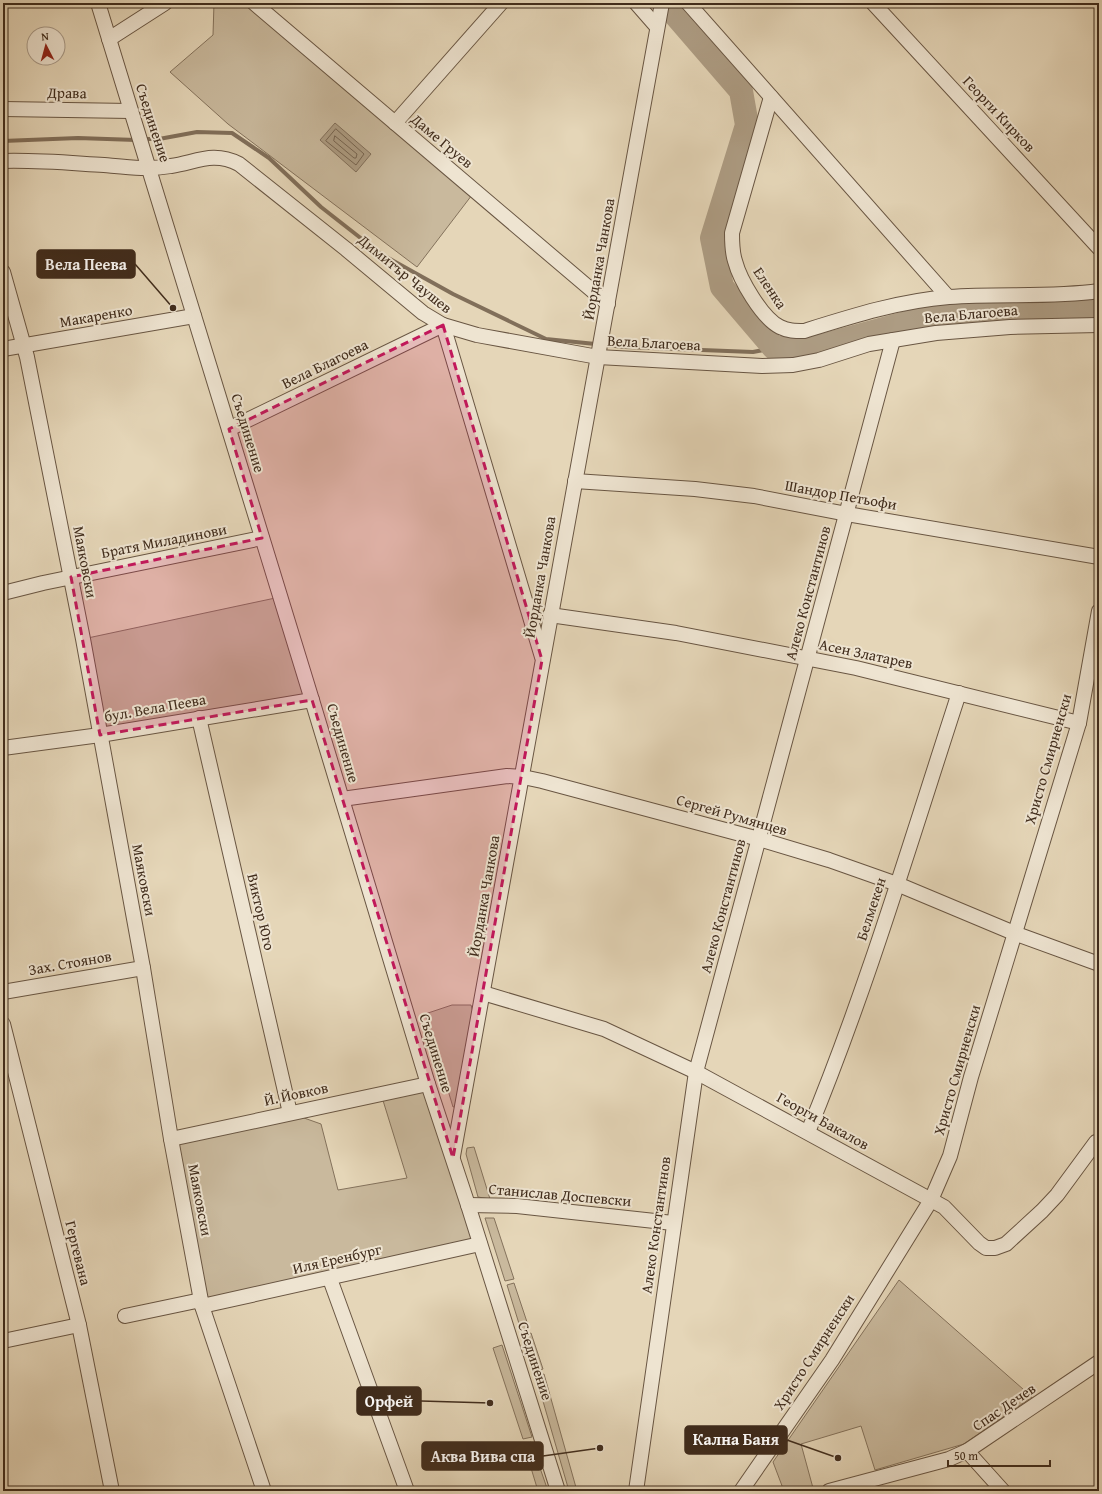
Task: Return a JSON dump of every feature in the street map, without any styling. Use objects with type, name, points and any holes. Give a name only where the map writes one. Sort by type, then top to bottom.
[{"type":"street","name":"Съединение","points":[[98,3],[428,1084],[453,1158],[558,1491]]},
{"type":"street","points":[[110,39],[165,3]]},
{"type":"street","name":"Даме Груев","points":[[254,3],[608,304]]},
{"type":"street","points":[[395,123],[501,3]]},
{"type":"street","points":[[636,3],[659,15]]},
{"type":"street","points":[[688,3],[948,297]]},
{"type":"street","name":"Георги Кирков","points":[[873,3],[1099,248]]},
{"type":"street","name":"Йорданка Чанкова","points":[[453,1158],[523,777],[550,614],[603,332],[659,15]]},
{"type":"street","name":"Еленка","points":[[772,97],[732,233],[734,260],[740,274],[768,319],[779,327],[790,331],[804,331],[883,307],[918,300],[948,297],[1099,291]]},
{"type":"street","name":"Драва","points":[[3,109],[131,111]]},
{"type":"street","name":"Димитър Чаушев","points":[[3,161],[64,162],[149,168],[172,166],[212,157],[227,158],[239,164],[346,249],[423,313],[443,325],[542,660]]},
{"type":"street","name":"Маяковски","points":[[3,272],[24,346],[71,577],[143,968],[171,1139],[202,1303],[264,1491]]},
{"type":"street","name":"Макаренко","points":[[3,349],[194,316]]},
{"type":"street","name":"Вела Благоева","points":[[229,430],[443,325],[477,335],[599,353],[747,365],[793,365],[819,360],[869,344],[936,333],[1010,327],[1099,325]]},
{"type":"street","name":"Алеко Константинов","points":[[636,1491],[673,1223],[696,1072],[893,340]]},
{"type":"street","name":"Шандор Петьофи","points":[[575,481],[695,489],[754,496],[847,514],[1099,557]]},
{"type":"street","name":"Братя Миладинови","points":[[3,593],[71,577],[262,538]]},
{"type":"street","name":"Христо Смирненски","points":[[741,1491],[832,1360],[931,1200],[950,1156],[971,1077],[1078,723],[1099,611]]},
{"type":"street","name":"Асен Златарев","points":[[550,614],[676,633],[856,668],[1078,723]]},
{"type":"street","name":"Белмекен","points":[[808,1132],[837,1062],[959,693]]},
{"type":"street","name":"бул. Вела Пеева","points":[[3,748],[100,735],[312,700]]},
{"type":"street","name":"Виктор Юго","points":[[199,718],[290,1113]]},
{"type":"street","name":"Сергей Румянцев","points":[[342,800],[508,776],[523,777],[759,839],[829,860],[897,884],[1014,933],[1099,964]]},
{"type":"street","name":"Зах. Стоянов","points":[[3,992],[143,968]]},
{"type":"street","name":"Георги Бакалов","points":[[483,993],[604,1029],[696,1072],[944,1207],[979,1243],[986,1248],[995,1248],[1006,1244],[1042,1212],[1057,1195],[1096,1142]]},
{"type":"street","name":"Гергевана","points":[[3,1024],[79,1325],[112,1491]]},
{"type":"street","name":"Й. Йовков","points":[[171,1139],[428,1084]]},
{"type":"street","name":"Станислав Доспевски","points":[[468,1205],[517,1206],[673,1223]]},
{"type":"street","name":"Иля Еренбург","points":[[125,1316],[330,1279],[480,1244]]},
{"type":"street","points":[[330,1279],[407,1491]]},
{"type":"street","points":[[3,1341],[79,1325]]},
{"type":"street","name":"Спас Дечев","points":[[829,1491],[948,1459],[968,1451],[1099,1362]]},
{"type":"street","points":[[968,1451],[1003,1491]]},
{"type":"highlighted area","points":[[443,325],[542,660],[453,1158],[312,700],[100,735],[71,577],[262,538],[229,429]]},
{"type":"shaded area","points":[[214,3],[254,3],[475,191],[417,267],[228,124],[170,72],[213,35]]},
{"type":"shaded area","points":[[280,597],[312,700],[115,732],[98,725],[83,639]]},
{"type":"shaded area","points":[[452,1005],[471,1005],[473,1012],[459,1106],[453,1107],[425,1014]]},
{"type":"shaded area","points":[[428,1084],[480,1244],[202,1306],[171,1139],[290,1113],[321,1124],[338,1190],[407,1178],[381,1094]]},
{"type":"shaded area","points":[[474,1147],[490,1199],[478,1197],[466,1154],[467,1148]]},
{"type":"shaded area","points":[[485,1218],[494,1218],[514,1279],[505,1281]]},
{"type":"shaded area","points":[[899,1280],[1032,1397],[964,1444],[875,1470],[861,1426],[801,1444],[813,1488],[784,1491],[773,1462]]},
{"type":"shaded area","points":[[514,1283],[529,1328],[521,1330],[507,1285]]},
{"type":"shaded area","points":[[531,1333],[543,1369],[535,1372],[523,1336]]},
{"type":"shaded area","points":[[502,1345],[532,1437],[523,1439],[493,1348]]},
{"type":"shaded area","points":[[544,1374],[577,1491],[569,1491],[536,1377]]},
{"type":"shaded area","points":[[531,1442],[548,1491],[538,1491],[524,1445]]},
{"type":"water","points":[[335,123],[371,154],[356,172],[320,140]]},
{"type":"waterway","points":[[665,3],[741,91],[747,125],[712,238],[722,287],[774,348],[817,347],[939,314],[1099,308]]},
{"type":"waterway","points":[[143,139],[159,139],[197,132],[232,133],[269,158],[321,207],[381,254],[453,294],[546,339],[625,347],[753,352],[774,348]]},
{"type":"waterway","points":[[3,141],[78,138],[136,140]]},
{"type":"place","name":"Вела Пеева","points":[[173,308]]},
{"type":"place","name":"Орфей","points":[[490,1403]]},
{"type":"place","name":"Аква Вива спа","points":[[600,1448]]},
{"type":"place","name":"Кална Баня","points":[[838,1458]]}]
